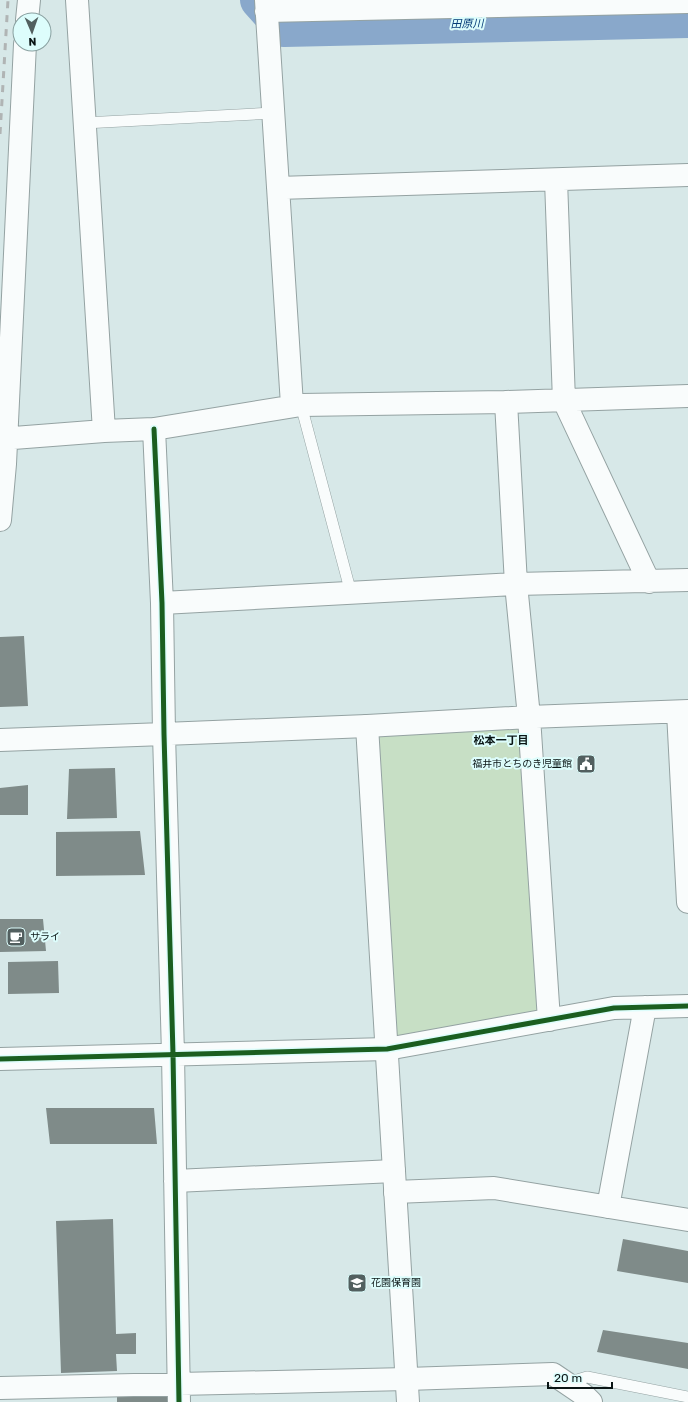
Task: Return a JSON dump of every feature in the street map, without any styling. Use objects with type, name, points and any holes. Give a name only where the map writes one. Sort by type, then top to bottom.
[{"type":"street","points":[[27,12],[28,0]]},
{"type":"street","points":[[77,0],[104,431]]},
{"type":"street","points":[[297,405],[278,188],[266,6],[688,2]]},
{"type":"street","points":[[0,520],[3,439],[25,52]]},
{"type":"street","points":[[278,188],[688,175]]},
{"type":"street","points":[[556,180],[564,401],[649,582]]},
{"type":"street","points":[[3,439],[104,431],[154,430],[297,405],[564,401],[688,396]]},
{"type":"street","points":[[506,402],[516,584],[529,717],[549,1020]]},
{"type":"street","points":[[154,430],[162,603],[173,1054],[179,1393]]},
{"type":"street","points":[[162,603],[516,584],[688,580]]},
{"type":"street","points":[[0,740],[367,726],[529,717],[683,711],[688,902]]},
{"type":"street","points":[[367,726],[408,1402]]},
{"type":"street","points":[[0,1059],[386,1050],[614,1008],[688,1006]]},
{"type":"street","points":[[608,1207],[645,1007]]},
{"type":"street","points":[[175,1181],[395,1182],[494,1188],[688,1220]]},
{"type":"street","points":[[0,1388],[179,1393],[407,1379],[553,1374],[584,1395],[591,1402]]},
{"type":"lane","points":[[84,123],[273,113]]},
{"type":"lane","points":[[297,405],[351,593]]},
{"type":"lane","points":[[567,1384],[587,1377],[688,1397]]},
{"type":"green space","points":[[529,717],[548,1011],[387,1049],[367,726]]},
{"type":"building","points":[[24,636],[28,706],[0,707],[0,637]]},
{"type":"building","points":[[115,768],[117,818],[67,819],[69,769]]},
{"type":"building","points":[[28,785],[28,815],[0,815],[0,788]]},
{"type":"building","points":[[140,831],[145,875],[56,876],[56,832]]},
{"type":"building","points":[[0,919],[43,919],[46,951],[0,952]]},
{"type":"building","points":[[58,961],[59,993],[8,994],[8,962]]},
{"type":"building","points":[[46,1108],[154,1108],[157,1144],[50,1144]]},
{"type":"building","points":[[113,1219],[116,1334],[136,1333],[136,1354],[116,1354],[117,1371],[61,1373],[56,1221]]},
{"type":"building","points":[[623,1239],[688,1251],[688,1283],[617,1271]]},
{"type":"building","points":[[603,1330],[688,1343],[688,1369],[597,1352]]},
{"type":"building","points":[[117,1396],[171,1396],[171,1402],[117,1402]]},
{"type":"waterway","name":"田原川","points":[[259,0],[284,28],[688,19]]},
{"type":"railway","points":[[0,134],[8,0]]},
{"type":"cycle path","points":[[154,429],[162,603],[173,1054],[179,1402]]},
{"type":"cycle path","points":[[0,1059],[387,1049],[614,1008],[688,1006]]},
{"type":"place","name":"福井市とちのき児童館","points":[[586,764]]},
{"type":"place","name":"サライ","points":[[16,937]]},
{"type":"place","name":"花園保育園","points":[[357,1283]]},
{"type":"district","name":"松本一丁目","points":[[501,740]]}]
